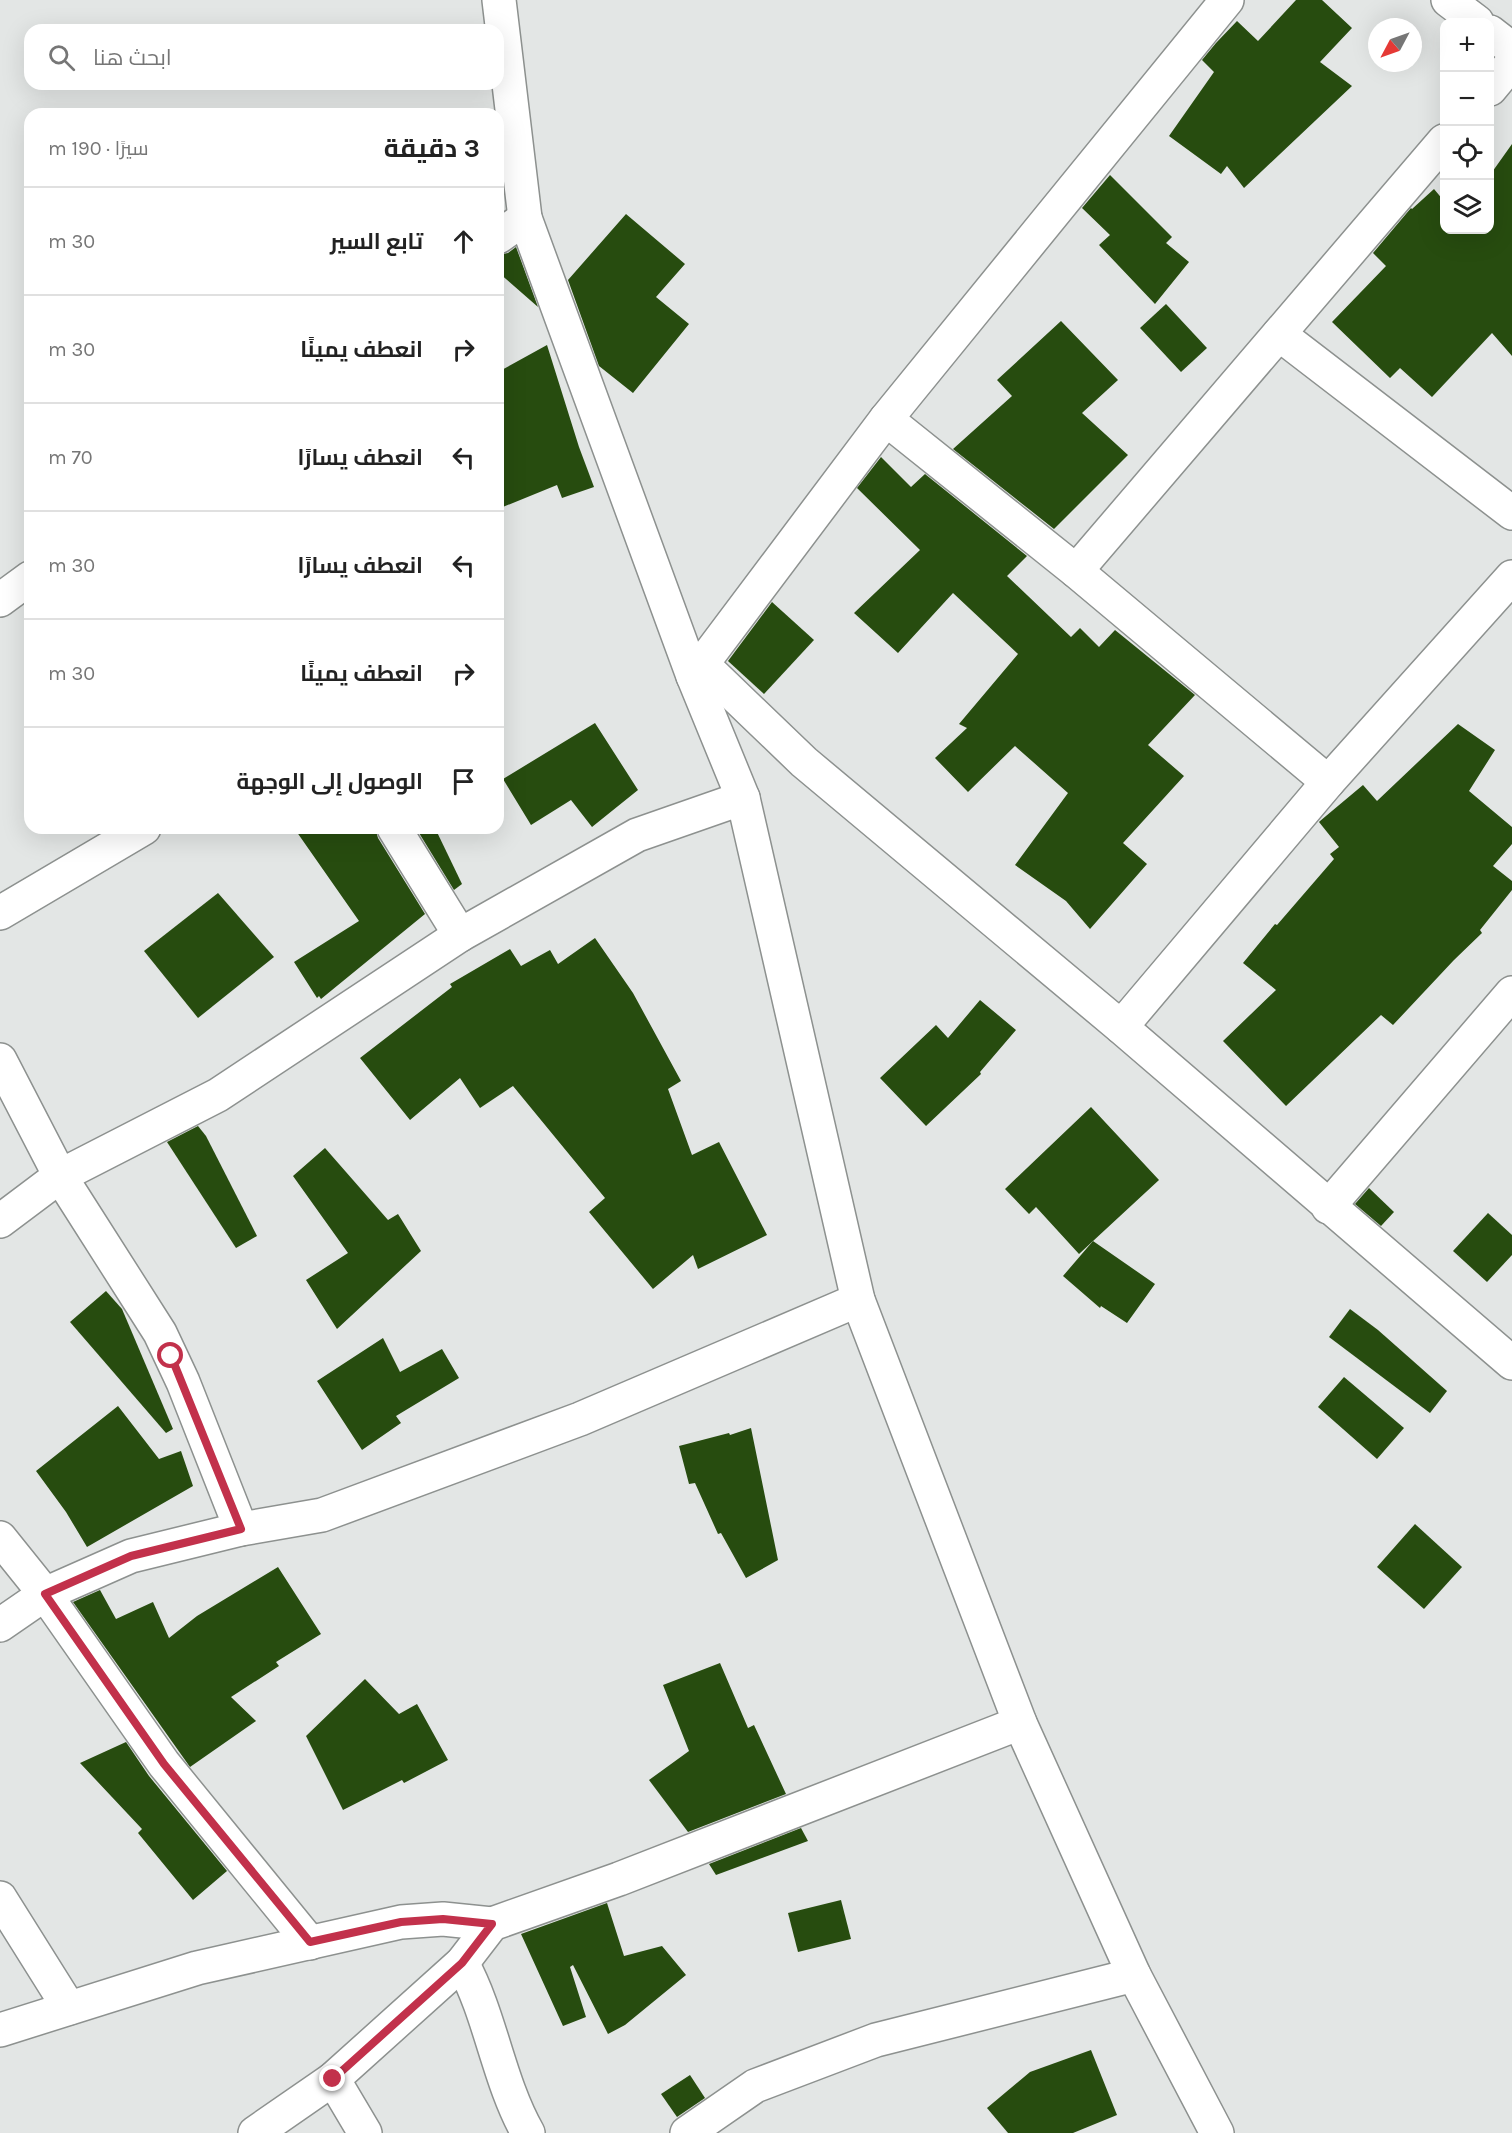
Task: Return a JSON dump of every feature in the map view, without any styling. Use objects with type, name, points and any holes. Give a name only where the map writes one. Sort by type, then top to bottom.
[{"type":"street","points":[[499,0],[502,24]]},
{"type":"street","points":[[698,670],[886,419],[1227,0]]},
{"type":"street","points":[[1448,0],[1472,18]]},
{"type":"street","points":[[1494,35],[1512,49]]},
{"type":"street","points":[[504,42],[525,218],[698,670],[743,798],[858,1300],[1020,1723],[1134,1975],[1217,2133]]},
{"type":"street","points":[[1494,84],[1512,63]]},
{"type":"street","points":[[1076,571],[1440,146]]},
{"type":"street","points":[[504,233],[525,218]]},
{"type":"street","points":[[1279,334],[1512,513]]},
{"type":"street","points":[[886,419],[1076,571],[1328,782]]},
{"type":"street","points":[[1121,1027],[1328,782],[1512,577]]},
{"type":"street","points":[[0,600],[24,582]]},
{"type":"street","points":[[698,670],[804,762],[1121,1027],[1512,1363]]},
{"type":"street","points":[[0,1221],[60,1176],[218,1095],[460,935],[637,835],[743,798]]},
{"type":"street","points":[[0,913],[134,834]]},
{"type":"street","points":[[398,834],[460,935]]},
{"type":"street","points":[[1328,1206],[1512,993]]},
{"type":"street","points":[[0,1060],[60,1176],[160,1333],[183,1382],[241,1529]]},
{"type":"street","points":[[0,1625],[45,1594],[131,1556],[241,1529],[322,1515],[580,1419],[858,1300]]},
{"type":"street","points":[[0,1538],[45,1594],[164,1764],[310,1942]]},
{"type":"street","points":[[0,2030],[197,1968],[401,1922],[443,1919],[492,1924],[619,1879],[1020,1723]]},
{"type":"street","points":[[0,1898],[69,2008]]},
{"type":"street","points":[[255,2133],[333,2079],[462,1963],[492,1924]]},
{"type":"street","points":[[462,1963],[472,1980],[498,2059],[528,2133]]},
{"type":"street","points":[[687,2133],[755,2086],[876,2040],[1134,1975]]},
{"type":"street","points":[[333,2079],[365,2133]]},
{"type":"building","points":[[1296,0],[1322,0],[1352,28],[1320,62],[1352,86],[1244,188],[1227,166],[1221,174],[1169,136],[1214,72],[1202,60],[1216,43],[1237,21],[1258,41]]},
{"type":"building","points":[[1512,144],[1512,356],[1492,333],[1432,397],[1400,368],[1390,378],[1332,322],[1386,266],[1373,253],[1411,208],[1434,189],[1440,196],[1440,234],[1494,234],[1494,169]]},
{"type":"building","points":[[1110,175],[1172,237],[1166,243],[1189,262],[1155,304],[1099,245],[1110,235],[1082,208]]},
{"type":"building","points":[[626,214],[685,264],[656,297],[689,324],[633,393],[599,366],[568,280]]},
{"type":"building","points":[[516,247],[538,307],[504,277],[504,254]]},
{"type":"building","points":[[1166,304],[1207,348],[1181,372],[1140,328]]},
{"type":"building","points":[[1061,321],[1118,380],[1082,413],[1128,455],[1054,529],[953,449],[1012,396],[997,380]]},
{"type":"building","points":[[547,345],[594,487],[562,498],[557,485],[504,507],[504,369]]},
{"type":"building","points":[[881,457],[911,487],[925,474],[1027,556],[1007,576],[1071,637],[1080,628],[1099,647],[1115,630],[1195,695],[1148,745],[1184,776],[1123,843],[1147,864],[1090,929],[1066,901],[1015,865],[1068,793],[1015,746],[968,792],[935,758],[967,728],[959,724],[1018,654],[953,593],[898,653],[854,613],[920,550],[857,488]]},
{"type":"building","points":[[772,602],[814,640],[764,694],[728,661]]},
{"type":"building","points":[[595,723],[638,790],[592,827],[571,800],[531,825],[504,778]]},
{"type":"building","points":[[1458,724],[1495,750],[1469,791],[1512,827],[1512,844],[1493,866],[1512,881],[1512,890],[1480,930],[1482,933],[1393,1025],[1381,1015],[1286,1106],[1223,1041],[1276,990],[1243,963],[1334,859],[1330,854],[1339,847],[1319,822],[1363,785],[1377,801]]},
{"type":"building","points":[[298,834],[377,834],[425,914],[321,999],[319,996],[317,998],[294,962],[359,921]]},
{"type":"building","points":[[420,834],[438,834],[462,884],[454,890]]},
{"type":"building","points":[[218,893],[274,957],[198,1018],[144,951]]},
{"type":"building","points":[[595,938],[633,993],[681,1081],[668,1089],[692,1155],[719,1142],[767,1235],[698,1269],[693,1255],[653,1289],[589,1212],[605,1198],[513,1086],[480,1108],[460,1078],[410,1120],[360,1058],[452,987],[450,984],[510,949],[521,966],[550,950],[558,964]]},
{"type":"building","points":[[980,1000],[1016,1030],[980,1072],[981,1074],[926,1126],[880,1078],[936,1025],[948,1038]]},
{"type":"building","points":[[1091,1107],[1159,1180],[1079,1254],[1036,1207],[1029,1214],[1005,1189]]},
{"type":"building","points":[[198,1126],[206,1136],[257,1236],[236,1248],[167,1142]]},
{"type":"building","points":[[325,1148],[388,1220],[398,1214],[421,1251],[337,1329],[306,1280],[348,1253],[293,1176]]},
{"type":"building","points":[[1369,1188],[1394,1212],[1381,1226],[1355,1204]]},
{"type":"building","points":[[1488,1213],[1512,1235],[1512,1255],[1487,1282],[1453,1251]]},
{"type":"building","points":[[1093,1241],[1155,1284],[1127,1323],[1101,1306],[1100,1308],[1063,1276]]},
{"type":"building","points":[[106,1291],[122,1309],[173,1429],[166,1433],[70,1322]]},
{"type":"building","points":[[1350,1309],[1378,1330],[1447,1391],[1430,1413],[1329,1337]]},
{"type":"building","points":[[383,1338],[400,1372],[442,1349],[459,1378],[396,1416],[401,1423],[362,1450],[317,1381]]},
{"type":"building","points":[[1344,1377],[1404,1428],[1377,1459],[1318,1407]]},
{"type":"building","points":[[118,1406],[159,1459],[181,1451],[193,1486],[87,1547],[66,1512],[36,1471]]},
{"type":"building","points":[[751,1428],[778,1560],[746,1578],[721,1533],[718,1534],[695,1483],[689,1484],[679,1446]]},
{"type":"building","points":[[1415,1524],[1462,1567],[1424,1609],[1377,1567]]},
{"type":"building","points":[[278,1567],[321,1634],[276,1662],[279,1666],[231,1697],[256,1721],[190,1767],[73,1602],[100,1590],[116,1619],[153,1602],[169,1638],[197,1616]]},
{"type":"building","points":[[720,1663],[748,1728],[754,1725],[786,1794],[688,1832],[649,1780],[689,1751],[663,1685]]},
{"type":"building","points":[[365,1679],[399,1714],[417,1704],[448,1760],[404,1783],[402,1780],[343,1810],[306,1736]]},
{"type":"building","points":[[126,1742],[149,1776],[227,1871],[193,1900],[138,1833],[142,1829],[80,1763]]},
{"type":"building","points":[[801,1828],[808,1841],[716,1875],[709,1864]]},
{"type":"building","points":[[841,1900],[851,1939],[798,1952],[788,1913]]},
{"type":"building","points":[[607,1903],[624,1956],[662,1946],[686,1975],[625,2025],[608,2034],[573,1965],[570,1967],[586,2017],[563,2026],[521,1934]]},
{"type":"building","points":[[1091,2050],[1117,2115],[1073,2133],[1008,2133],[987,2108],[1030,2072]]},
{"type":"building","points":[[690,2075],[705,2098],[677,2117],[661,2094]]},
{"type":"route","points":[[171,1356],[241,1529],[131,1556],[45,1594],[164,1764],[310,1942],[401,1922],[443,1919],[492,1924],[462,1963],[333,2079]]}]
